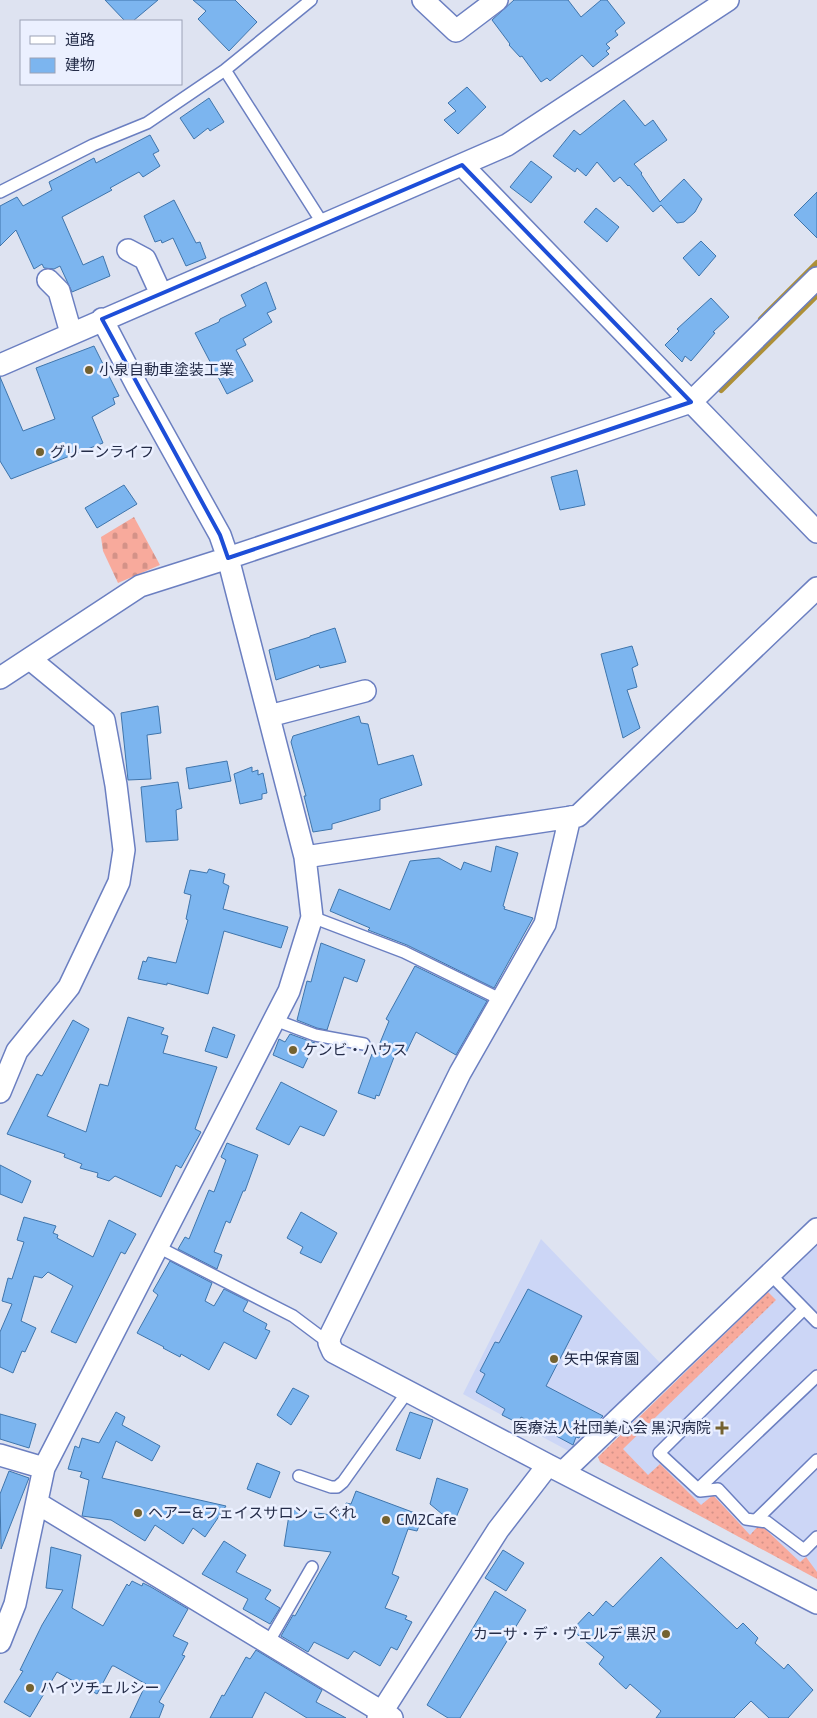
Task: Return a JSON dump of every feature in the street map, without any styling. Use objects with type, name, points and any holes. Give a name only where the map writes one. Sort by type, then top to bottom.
[{"type":"street","points":[[422,0],[456,31],[497,0]]},
{"type":"street","points":[[0,365],[102,319],[507,145],[728,0]]},
{"type":"street","points":[[462,165],[817,532]]},
{"type":"street","points":[[128,250],[145,259],[161,294]]},
{"type":"street","points":[[0,678],[140,586],[691,402],[817,278]]},
{"type":"street","points":[[48,280],[60,291],[71,333]]},
{"type":"street","points":[[0,1642],[15,1604],[44,1468],[290,991],[312,917],[305,857],[228,558],[220,534],[137,386],[102,319]]},
{"type":"street","points":[[305,857],[578,816],[817,588]]},
{"type":"street","points":[[0,1092],[5,1064],[69,987],[119,882],[124,850],[116,784],[104,720],[30,659]]},
{"type":"street","points":[[269,716],[366,691]]},
{"type":"street","points":[[570,817],[545,924],[455,1082],[330,1336],[329,1343],[333,1352],[817,1603]]},
{"type":"street","points":[[37,1503],[268,1643],[384,1716],[498,1530],[555,1468],[770,1274],[817,1229]]},
{"type":"street","points":[[0,1454],[44,1468]]},
{"type":"lane","points":[[0,192],[93,145],[147,123],[225,70],[311,0]]},
{"type":"lane","points":[[225,70],[323,224]]},
{"type":"lane","points":[[312,917],[404,952],[502,1000]]},
{"type":"lane","points":[[275,1020],[315,1035],[364,1044]]},
{"type":"lane","points":[[158,1247],[293,1316],[329,1343]]},
{"type":"lane","points":[[770,1274],[817,1322]]},
{"type":"lane","points":[[804,1309],[660,1453],[700,1491],[718,1489],[746,1519],[767,1522],[804,1550],[817,1537]]},
{"type":"lane","points":[[698,1489],[817,1376]]},
{"type":"lane","points":[[299,1476],[330,1487],[337,1487],[408,1391]]},
{"type":"lane","points":[[756,1520],[817,1460]]},
{"type":"lane","points":[[268,1643],[312,1567]]},
{"type":"highlighted area","points":[[462,165],[691,402],[228,558],[220,535],[102,319]]},
{"type":"shaded area","points":[[541,1239],[663,1366],[574,1454],[463,1394]]},
{"type":"shaded area","name":"医療法人社団美心会 黒沢病院","points":[[817,1245],[817,1575],[598,1457]]},
{"type":"green space","points":[[134,517],[160,565],[118,583],[103,551],[101,537]]},
{"type":"green space","points":[[768,1292],[776,1300],[623,1449],[648,1475],[660,1464],[701,1505],[713,1495],[750,1535],[760,1524],[800,1562],[806,1557],[817,1572],[817,1579],[600,1462],[598,1457]]},
{"type":"building","points":[[105,0],[158,0],[134,20],[124,20]]},
{"type":"building","points":[[193,0],[235,0],[257,22],[229,51],[198,19],[206,11]]},
{"type":"building","points":[[514,0],[568,0],[581,17],[601,0],[607,0],[625,23],[615,31],[618,35],[606,44],[610,48],[606,51],[609,54],[593,67],[582,55],[550,81],[547,78],[541,82],[522,56],[520,57],[509,45],[492,20]]},
{"type":"building","points":[[467,87],[486,107],[458,134],[444,120],[456,111],[448,103]]},
{"type":"building","points":[[209,98],[224,122],[210,131],[208,128],[194,139],[180,118]]},
{"type":"building","points":[[624,100],[645,126],[653,120],[667,140],[634,164],[642,173],[660,202],[684,179],[702,199],[695,212],[684,222],[677,223],[661,205],[653,212],[629,185],[620,177],[614,182],[597,162],[586,176],[577,168],[575,172],[553,156],[574,130],[580,135]]},
{"type":"building","points":[[150,135],[159,151],[153,154],[160,166],[143,177],[139,172],[110,188],[112,190],[62,217],[83,265],[103,256],[110,276],[72,292],[60,266],[54,269],[44,268],[42,264],[34,269],[16,230],[0,246],[0,206],[17,197],[23,206],[52,190],[49,182],[94,158],[96,163]]},
{"type":"building","points":[[531,161],[552,177],[531,203],[510,187]]},
{"type":"building","points":[[817,192],[817,238],[794,215]]},
{"type":"building","points":[[174,200],[196,243],[200,242],[206,258],[186,266],[173,238],[162,243],[161,240],[155,242],[144,216]]},
{"type":"building","points":[[596,208],[619,227],[607,242],[584,222]]},
{"type":"building","points":[[701,241],[716,256],[699,276],[683,258]]},
{"type":"building","points":[[266,282],[276,309],[267,313],[272,322],[243,339],[246,345],[236,350],[253,381],[227,394],[195,333],[219,322],[220,319],[246,306],[241,295]]},
{"type":"building","points":[[711,298],[729,317],[713,332],[715,333],[691,361],[685,356],[682,362],[665,345],[679,331],[677,329]]},
{"type":"building","points":[[94,346],[119,396],[113,398],[115,404],[92,417],[103,443],[11,479],[0,461],[0,377],[23,431],[55,419],[36,368]]},
{"type":"building","points":[[577,470],[585,505],[560,510],[551,477]]},
{"type":"building","points":[[124,485],[137,504],[97,528],[85,508]]},
{"type":"building","points":[[335,628],[346,662],[320,668],[319,665],[276,680],[269,650]]},
{"type":"building","points":[[632,646],[638,665],[632,668],[637,687],[627,690],[640,728],[623,738],[601,654]]},
{"type":"building","points":[[158,706],[161,733],[147,735],[151,779],[128,780],[121,713]]},
{"type":"building","points":[[359,716],[361,723],[368,724],[378,765],[413,755],[422,785],[380,799],[380,810],[332,824],[332,829],[313,832],[304,796],[306,796],[291,742],[293,736]]},
{"type":"building","points":[[227,761],[231,781],[189,789],[186,768]]},
{"type":"building","points":[[252,767],[252,772],[258,770],[258,775],[263,773],[267,793],[262,794],[262,799],[240,804],[234,774]]},
{"type":"building","points":[[178,782],[182,808],[176,810],[178,840],[146,842],[141,787]]},
{"type":"building","points":[[496,846],[518,853],[503,906],[505,907],[504,909],[533,918],[494,988],[407,945],[368,930],[370,928],[330,911],[339,889],[390,910],[410,861],[439,858],[461,870],[464,862],[491,872]]},
{"type":"building","points":[[209,869],[225,874],[223,883],[229,886],[223,909],[288,927],[281,948],[224,931],[208,994],[167,983],[167,985],[138,979],[143,961],[146,962],[148,957],[176,963],[188,920],[186,919],[191,895],[184,893],[190,870],[207,873]]},
{"type":"building","points":[[321,943],[365,960],[357,982],[344,977],[327,1030],[297,1020],[307,981],[311,982]]},
{"type":"building","points":[[415,966],[487,1001],[456,1055],[416,1032],[405,1055],[396,1052],[379,1096],[376,1095],[375,1099],[358,1093],[372,1054],[375,1055],[389,1021],[386,1019]]},
{"type":"building","points":[[128,1017],[164,1028],[161,1034],[168,1036],[163,1053],[217,1067],[195,1129],[201,1132],[181,1168],[176,1165],[161,1197],[115,1176],[109,1181],[97,1177],[98,1173],[80,1168],[82,1164],[64,1157],[65,1154],[7,1134],[37,1074],[42,1076],[73,1020],[89,1029],[47,1116],[86,1132],[100,1084],[108,1086]]},
{"type":"building","points":[[213,1027],[235,1035],[227,1058],[205,1051]]},
{"type":"building","name":"ケンビ・ハウス","points":[[290,1034],[315,1043],[303,1068],[273,1055],[279,1039],[285,1042]]},
{"type":"building","points":[[281,1082],[337,1111],[324,1136],[300,1126],[289,1145],[256,1129]]},
{"type":"building","points":[[227,1143],[258,1155],[245,1191],[243,1191],[230,1223],[226,1221],[214,1252],[222,1255],[217,1269],[178,1249],[185,1237],[189,1239],[209,1190],[214,1192],[226,1160],[221,1157]]},
{"type":"building","points":[[0,1165],[31,1181],[22,1203],[0,1194]]},
{"type":"building","points":[[301,1212],[337,1233],[321,1263],[300,1253],[303,1247],[287,1238]]},
{"type":"building","points":[[24,1217],[56,1226],[53,1233],[58,1235],[57,1238],[93,1257],[109,1220],[136,1234],[125,1254],[121,1252],[76,1343],[51,1332],[73,1286],[48,1272],[42,1278],[34,1276],[21,1321],[36,1328],[25,1352],[22,1351],[13,1373],[0,1367],[0,1332],[12,1304],[2,1301],[8,1278],[12,1279],[24,1242],[17,1240]]},
{"type":"building","points":[[170,1261],[212,1283],[205,1301],[214,1306],[224,1289],[248,1301],[243,1311],[267,1324],[265,1329],[270,1331],[256,1359],[224,1342],[209,1370],[181,1354],[180,1357],[137,1333],[158,1295],[153,1291]]},
{"type":"building","name":"矢中保育園","points":[[528,1289],[582,1316],[546,1386],[603,1416],[592,1427],[586,1425],[579,1438],[576,1437],[573,1445],[521,1417],[518,1423],[502,1415],[505,1409],[476,1392],[485,1374],[480,1371],[495,1342],[499,1343]]},
{"type":"building","points":[[293,1388],[309,1396],[291,1425],[277,1415]]},
{"type":"building","points":[[116,1412],[125,1417],[122,1425],[160,1446],[152,1461],[116,1441],[102,1478],[226,1506],[205,1537],[193,1528],[183,1544],[155,1525],[145,1541],[111,1520],[82,1516],[89,1480],[80,1477],[82,1472],[68,1469],[75,1446],[79,1448],[82,1438],[99,1443]]},
{"type":"building","points":[[410,1412],[433,1420],[420,1459],[396,1450]]},
{"type":"building","points":[[0,1414],[36,1424],[29,1448],[0,1439]]},
{"type":"building","points":[[257,1463],[280,1472],[270,1498],[247,1489]]},
{"type":"building","points":[[9,1471],[29,1478],[1,1549],[0,1494]]},
{"type":"building","points":[[437,1478],[468,1489],[455,1520],[442,1514],[430,1504]]},
{"type":"building","points":[[356,1491],[423,1516],[417,1531],[408,1529],[392,1574],[399,1577],[385,1608],[407,1616],[405,1619],[412,1622],[397,1650],[391,1647],[380,1666],[354,1651],[348,1659],[314,1642],[308,1652],[281,1636],[293,1615],[295,1616],[331,1552],[284,1546],[290,1509],[338,1516],[346,1503],[351,1504]]},
{"type":"building","points":[[224,1541],[246,1555],[236,1572],[271,1590],[265,1599],[280,1608],[270,1624],[243,1609],[248,1599],[202,1574]]},
{"type":"building","points":[[51,1547],[81,1555],[72,1608],[103,1626],[127,1584],[129,1586],[132,1581],[142,1586],[143,1583],[151,1587],[188,1609],[173,1636],[188,1643],[182,1655],[185,1656],[159,1702],[164,1705],[159,1718],[130,1718],[146,1684],[114,1666],[112,1666],[97,1694],[57,1672],[30,1717],[4,1702],[23,1671],[20,1670],[42,1625],[63,1590],[46,1588]]},
{"type":"building","points":[[503,1550],[524,1563],[506,1591],[485,1578]]},
{"type":"building","name":"カーサ・デ・ヴェルデ 黒沢","points":[[661,1557],[737,1629],[743,1623],[758,1638],[755,1643],[784,1669],[788,1664],[813,1690],[788,1718],[769,1718],[751,1701],[734,1718],[656,1718],[661,1711],[630,1684],[626,1689],[599,1664],[604,1657],[572,1630],[589,1612],[593,1616],[606,1601],[613,1607]]},
{"type":"building","points":[[495,1591],[526,1610],[460,1718],[448,1718],[427,1705]]},
{"type":"building","points":[[256,1650],[322,1690],[316,1702],[346,1718],[307,1718],[265,1692],[252,1718],[210,1718],[246,1657],[250,1659]]},
{"type":"waterway","points":[[761,319],[817,263]]},
{"type":"waterway","points":[[721,390],[817,295]]},
{"type":"place","name":"小泉自動車塗装工業","points":[[89,370]]},
{"type":"place","name":"グリーンライフ","points":[[40,452]]},
{"type":"place","name":"ケンビ・ハウス","points":[[293,1050]]},
{"type":"place","name":"矢中保育園","points":[[554,1359]]},
{"type":"place","name":"医療法人社団美心会 黒沢病院","points":[[722,1428]]},
{"type":"place","name":"ヘアー&フェイスサロン こぐれ","points":[[138,1513]]},
{"type":"place","name":"CM2Cafe","points":[[386,1520]]},
{"type":"place","name":"カーサ・デ・ヴェルデ 黒沢","points":[[666,1634]]},
{"type":"place","name":"ハイツチェルシー","points":[[30,1688]]}]
